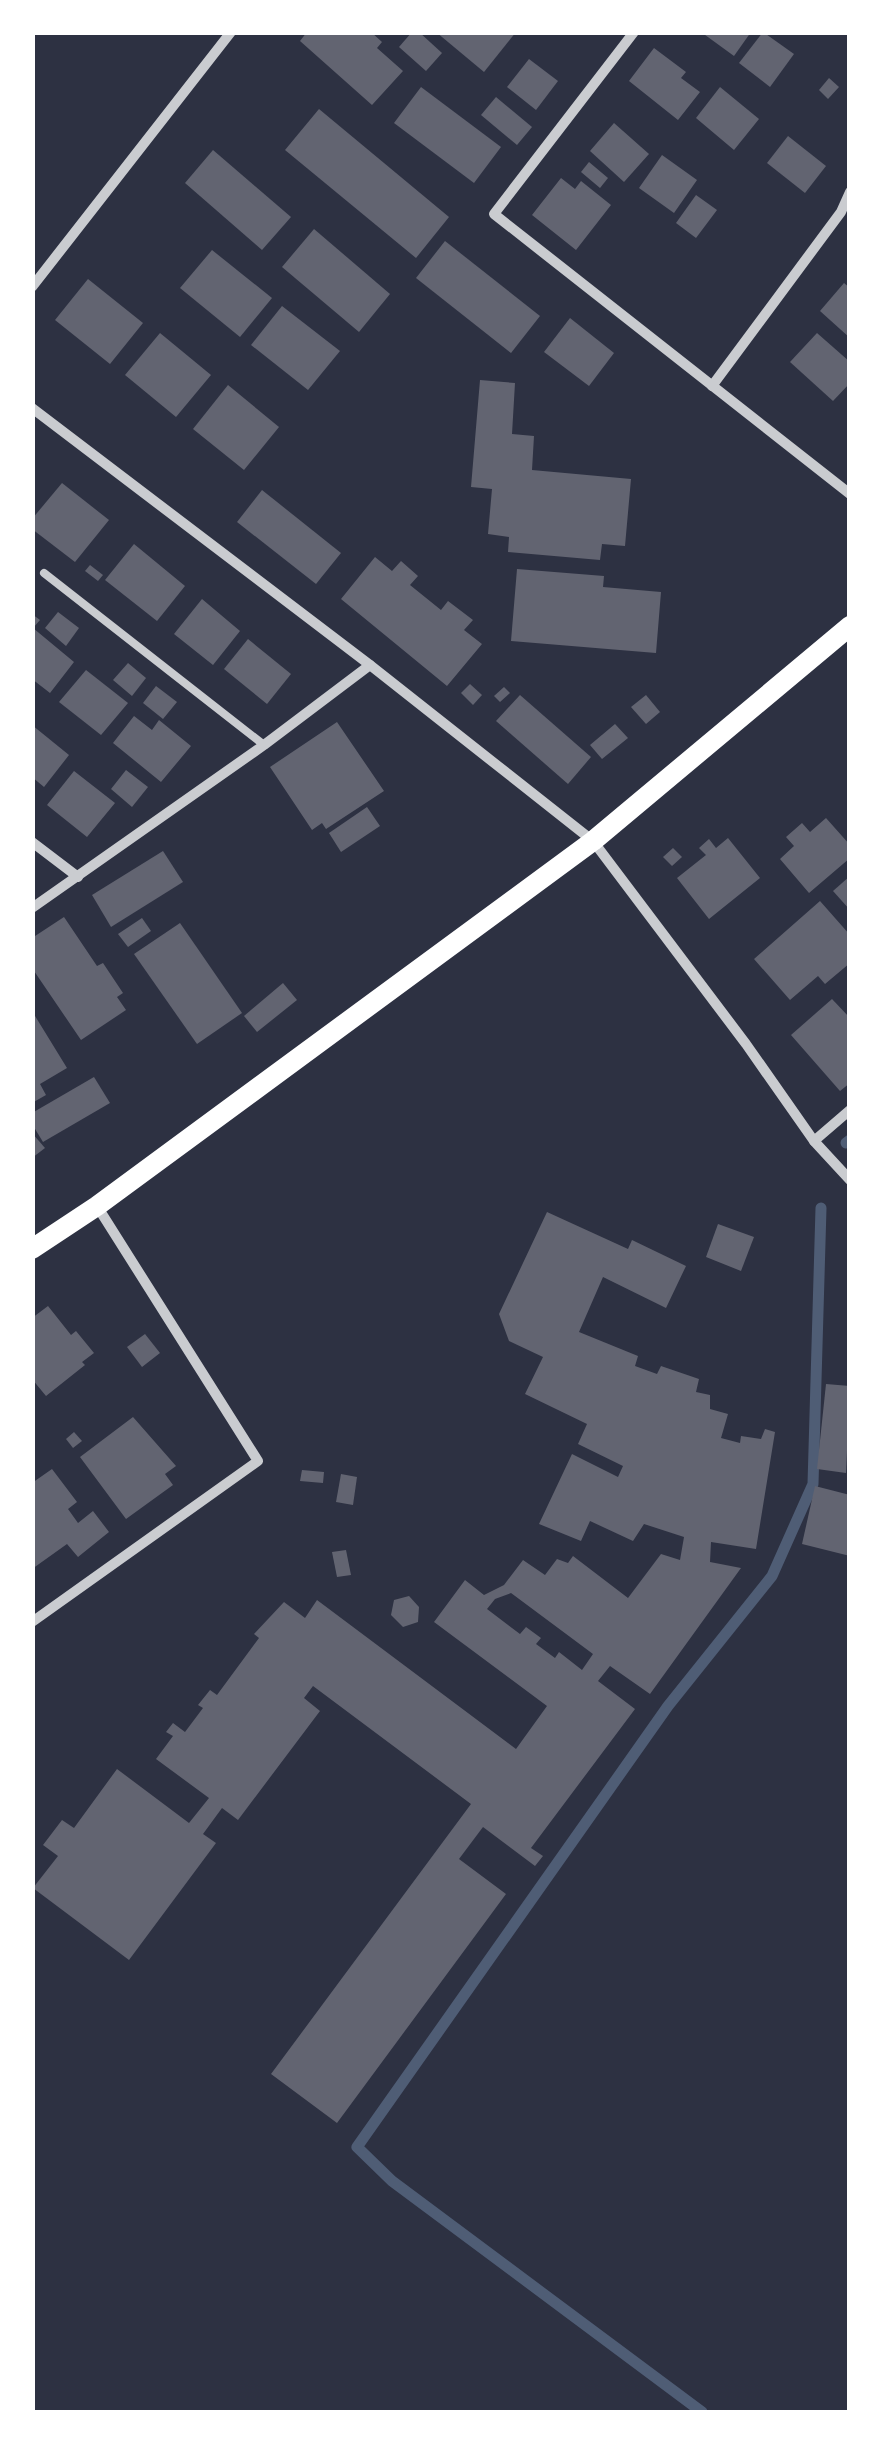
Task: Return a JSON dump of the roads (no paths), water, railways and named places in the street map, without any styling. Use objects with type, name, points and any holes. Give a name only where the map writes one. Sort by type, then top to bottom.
[{"type":"main road","points":[[32,1249],[97,1206],[593,841],[850,626]]},
{"type":"street","points":[[32,288],[231,32]]},
{"type":"street","points":[[634,32],[494,214],[850,494]]},
{"type":"street","points":[[712,386],[841,212],[850,192]]},
{"type":"street","points":[[32,408],[370,665],[593,841],[814,1141],[850,1180]]},
{"type":"street","points":[[32,908],[264,745],[370,665]]},
{"type":"street","points":[[32,842],[78,877]]},
{"type":"street","points":[[814,1141],[850,1110]]},
{"type":"street","points":[[32,1622],[258,1461],[97,1206]]},
{"type":"lane","points":[[44,572],[264,745]]},
{"type":"waterway","points":[[846,1143],[850,1140]]},
{"type":"waterway","points":[[702,2412],[392,2181],[357,2147],[668,1706],[772,1576],[813,1484],[821,1208]]}]
